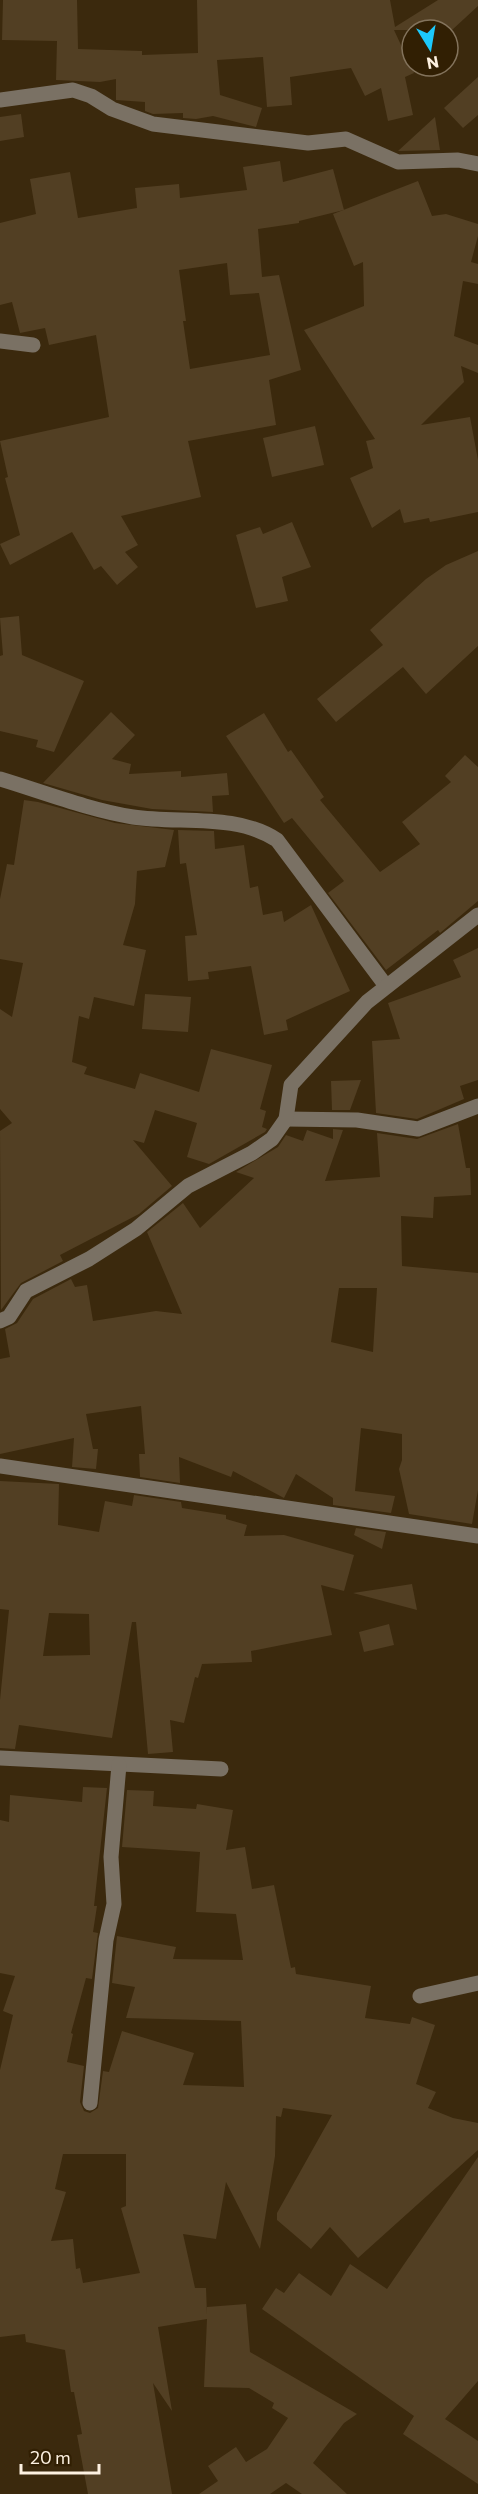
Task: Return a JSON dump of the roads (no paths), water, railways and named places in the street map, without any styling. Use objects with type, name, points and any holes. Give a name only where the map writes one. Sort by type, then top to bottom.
[{"type":"street","points":[[0,100],[73,90],[91,96],[112,109],[153,124],[308,143],[346,139],[398,162],[458,160],[478,164]]},
{"type":"street","points":[[0,342],[33,345]]},
{"type":"street","points":[[0,779],[134,817],[168,818],[261,829],[277,840],[386,986]]},
{"type":"street","points":[[0,1321],[9,1317],[26,1291],[52,1280],[136,1229],[188,1186],[252,1153],[272,1139],[286,1119],[291,1085],[367,1002],[478,915]]},
{"type":"street","points":[[286,1119],[357,1120],[418,1129],[478,1106]]},
{"type":"street","points":[[0,1466],[478,1536]]},
{"type":"street","points":[[0,1758],[221,1769]]},
{"type":"street","points":[[90,2103],[106,1940],[114,1904],[111,1857],[119,1764]]},
{"type":"street","points":[[420,1996],[478,1983]]}]
